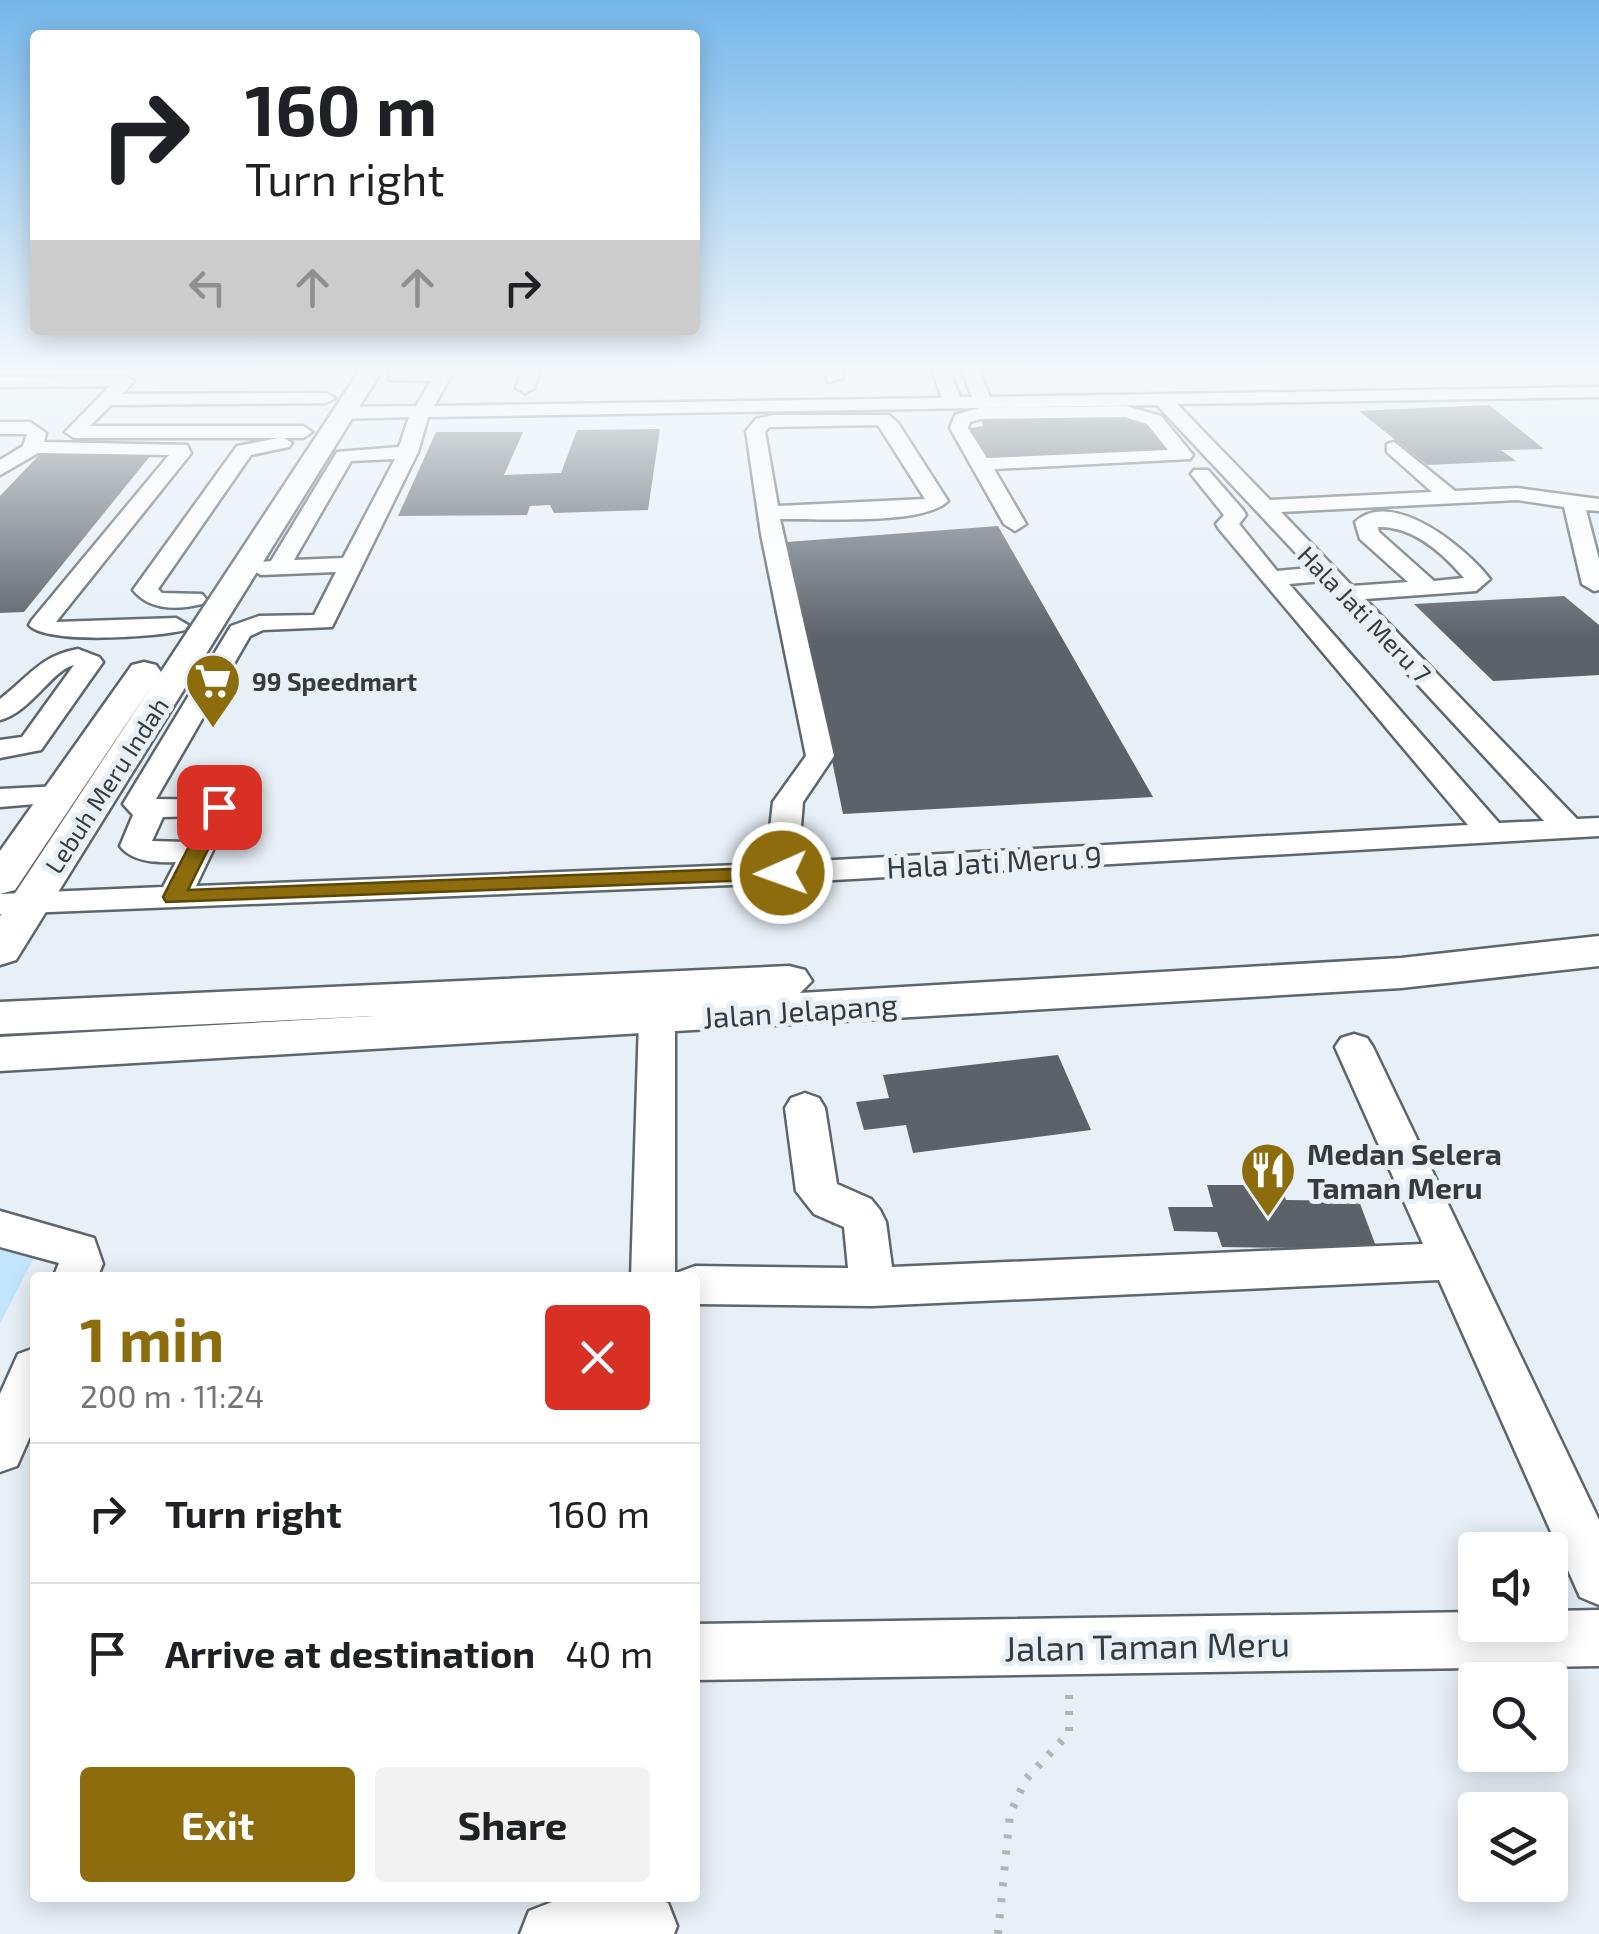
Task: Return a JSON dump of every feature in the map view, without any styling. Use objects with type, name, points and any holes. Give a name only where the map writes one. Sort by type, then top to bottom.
[{"type":"main road","name":"Lebuh Meru Indah","points":[[0,950],[9,896],[60,795],[286,457]]},
{"type":"main road","name":"Lebuh Meru Indah","points":[[9,896],[245,568],[307,457]]},
{"type":"main road","name":"Jalan Jelapang","points":[[5,1024],[1370,950],[1599,924]]},
{"type":"main road","name":"Jalan Jelapang","points":[[5,1024],[656,1020],[1402,973],[1599,951]]},
{"type":"main road","points":[[550,993],[626,999],[642,1006],[656,1020],[692,996],[750,983]]},
{"type":"street","points":[[178,457],[41,624],[58,630],[185,612]]},
{"type":"street","points":[[185,612],[156,600],[145,590],[239,457]]},
{"type":"street","points":[[278,568],[343,457]]},
{"type":"street","points":[[174,897],[218,805],[138,805],[240,631],[270,623],[323,622],[405,457]]},
{"type":"street","points":[[759,457],[820,756],[810,776],[791,795],[785,814],[782,873]]},
{"type":"street","points":[[769,513],[922,508],[937,501],[910,457]]},
{"type":"street","points":[[977,457],[1014,524]]},
{"type":"street","points":[[981,464],[1132,457]]},
{"type":"street","points":[[1185,457],[1231,508],[1235,515],[1227,524],[1491,833]]},
{"type":"street","name":"Hala Jati Meru 7","points":[[1216,457],[1336,584],[1584,828]]},
{"type":"street","points":[[1405,457],[1450,497]]},
{"type":"street","points":[[1264,508],[1517,494],[1599,505]]},
{"type":"street","points":[[1573,501],[1594,584]]},
{"type":"street","points":[[245,568],[350,565]]},
{"type":"street","points":[[270,623],[304,567]]},
{"type":"street","points":[[1271,578],[1428,588]]},
{"type":"street","points":[[0,712],[38,684],[57,661],[78,657],[90,662],[31,744],[0,749]]},
{"type":"street","points":[[0,798],[60,795]]},
{"type":"street","points":[[152,808],[136,836],[139,848],[157,853],[197,851]]},
{"type":"street","name":"Hala Jati Meru 9","points":[[9,896],[174,897],[782,873],[1584,828]]},
{"type":"street","points":[[653,1272],[656,1020]]},
{"type":"street","points":[[1354,1047],[1599,1578]]},
{"type":"street","points":[[805,1108],[817,1190],[829,1202],[856,1212],[865,1222],[872,1287]]},
{"type":"street","points":[[0,1229],[79,1251],[78,1272]]},
{"type":"street","points":[[700,1285],[872,1287],[1454,1261]]},
{"type":"street","points":[[0,1449],[30,1381]]},
{"type":"street","name":"Jalan Taman Meru","points":[[700,1652],[1599,1638]]},
{"type":"street","points":[[552,1934],[645,1919]]},
{"type":"path","points":[[998,1934],[1010,1814],[1026,1779],[1069,1733],[1070,1697],[1064,1646]]},
{"type":"shaded area","points":[[0,1217],[47,1232],[0,1324]]},
{"type":"building","points":[[37,457],[149,457],[24,612],[0,613],[0,496]]},
{"type":"building","points":[[425,457],[512,457],[504,475],[561,473],[567,457],[656,457],[648,510],[554,513],[550,505],[530,506],[527,515],[398,516]]},
{"type":"building","points":[[988,457],[1041,457],[990,460]]},
{"type":"building","points":[[1417,457],[1511,457],[1516,461],[1427,465]]},
{"type":"building","points":[[998,526],[1153,797],[843,814],[787,542]]},
{"type":"building","points":[[1564,596],[1599,625],[1599,675],[1493,681],[1414,604]]},
{"type":"building","points":[[1058,1055],[1091,1130],[913,1153],[906,1125],[864,1130],[856,1102],[889,1098],[883,1075]]},
{"type":"building","name":"Medan Selera Taman Meru","points":[[1207,1185],[1281,1185],[1286,1200],[1359,1201],[1377,1249],[1222,1247],[1217,1232],[1174,1231],[1168,1207],[1213,1207]]},
{"type":"place","name":"99 Speedmart","points":[[213,730]]},
{"type":"place","name":"Medan Selera Taman Meru","points":[[1268,1219]]},
{"type":"route","points":[[219,807],[174,897],[782,873]]}]
